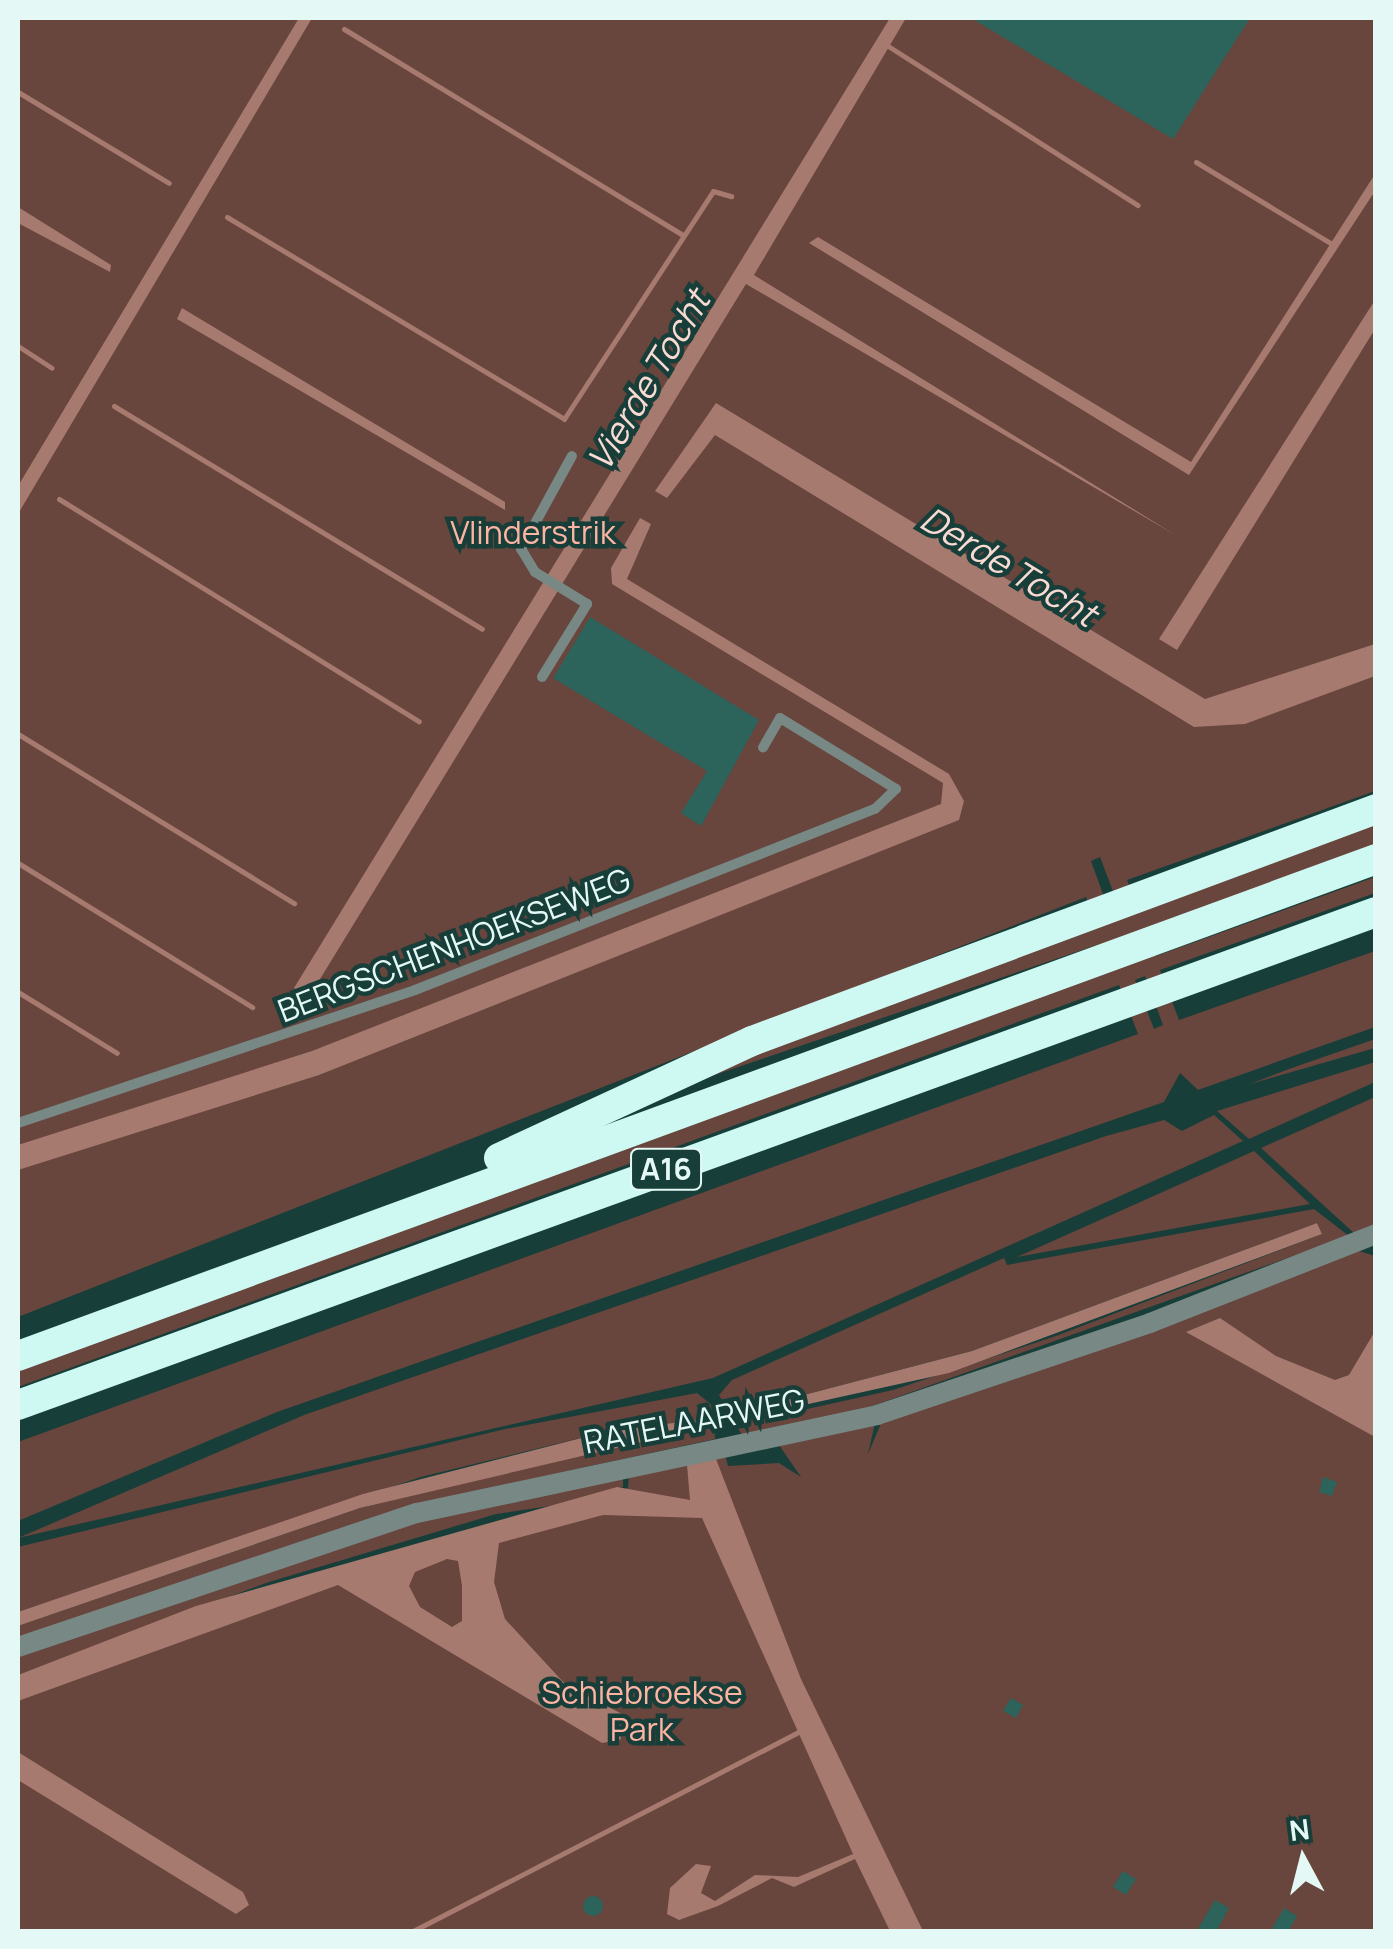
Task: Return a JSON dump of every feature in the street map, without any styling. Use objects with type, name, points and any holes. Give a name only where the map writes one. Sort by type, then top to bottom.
[{"type":"highway","name":"A16","points":[[396,1216],[526,1144],[752,1041],[1376,810]]},
{"type":"highway","name":"A16","points":[[18,1356],[1376,859]]},
{"type":"highway","name":"A16","points":[[18,1405],[1376,912]]},
{"type":"highway","name":"A16","points":[[1314,934],[1376,923]]},
{"type":"street","name":"RATELAARWEG","points":[[18,1647],[435,1508],[878,1415],[1150,1323],[1376,1234]]},
{"type":"lane","points":[[542,677],[587,604],[537,574],[522,541],[572,456]]},
{"type":"lane","name":"BERGSCHENHOEKSEWEG","points":[[18,1124],[415,990],[876,809],[896,789],[780,718],[763,748]]},
{"type":"green space","name":"Vlinderstrik","points":[[18,18],[1375,18],[1375,791],[1127,880],[1138,910],[1375,824],[1375,844],[1145,929],[1156,956],[1375,877],[1375,893],[1160,970],[1179,1020],[1375,951],[1375,1027],[1198,1090],[1180,1073],[1164,1102],[277,1412],[18,1521],[18,1442],[1138,1034],[1119,985],[18,1387],[18,1371],[415,1226],[1103,943],[591,1117],[1097,924],[1086,897],[18,1317]],"holes":[[[1100,857],[1122,915],[1112,919],[1091,861]],[[1145,976],[1163,1025],[1154,1029],[1135,980]]]},
{"type":"green space","points":[[1375,1039],[1375,1048],[1250,1084],[1289,1069]]},
{"type":"green space","points":[[1375,1062],[1375,1082],[1249,1139],[1217,1111]]},
{"type":"green space","points":[[1375,1097],[1375,1225],[1355,1234],[1261,1148]]},
{"type":"green space","points":[[1214,1115],[1243,1141],[713,1378],[18,1538],[304,1415],[1106,1136],[1164,1120],[1182,1131]]},
{"type":"green space","points":[[1254,1151],[1310,1204],[1017,1257],[1176,1186]]},
{"type":"green space","points":[[1314,1209],[1349,1236],[864,1409],[742,1435],[719,1395],[732,1380],[1004,1258],[1007,1265]],"holes":[[[1317,1223],[1322,1234],[1056,1336],[893,1390],[753,1421],[754,1408],[972,1351]]]},
{"type":"green space","name":"Schiebroekse Park","points":[[1359,1251],[1375,1256],[1375,1931],[18,1931],[18,1688],[628,1488],[629,1471],[725,1454],[728,1466],[779,1463],[801,1477],[779,1445],[875,1423],[868,1454],[882,1421]]},
{"type":"green space","points":[[697,1393],[713,1406],[715,1439],[420,1503],[18,1639],[18,1626],[360,1508],[710,1421],[601,1433],[421,1477],[18,1612],[18,1547],[505,1429]]},
{"type":"green space","points":[[623,1478],[623,1487],[576,1502],[496,1514],[269,1582],[18,1675],[18,1656],[432,1516]]},
{"type":"shaded area","points":[[299,18],[312,18],[18,514],[18,486]]},
{"type":"shaded area","points":[[890,18],[906,18],[754,275],[1177,536],[746,284],[309,997],[294,988]]},
{"type":"shaded area","points":[[1375,174],[1375,191],[1189,475],[809,243],[818,237],[1191,462]]},
{"type":"shaded area","points":[[18,207],[111,265],[110,272],[18,223]]},
{"type":"shaded area","points":[[1375,300],[1375,329],[1177,650],[1159,639]]},
{"type":"shaded area","points":[[182,308],[505,502],[505,510],[177,319]]},
{"type":"shaded area","points":[[716,403],[1205,699],[1375,644],[1375,676],[1245,724],[1194,727],[715,435],[667,498],[655,491]]},
{"type":"shaded area","points":[[640,518],[651,524],[627,579],[949,774],[964,801],[959,820],[319,1075],[18,1170],[18,1145],[312,1051],[941,804],[943,783],[612,584],[611,568]]},
{"type":"shaded area","points":[[1317,1223],[1322,1234],[949,1373],[749,1417],[754,1408],[972,1351]]},
{"type":"shaded area","points":[[1220,1318],[1276,1356],[1335,1380],[1349,1375],[1375,1331],[1375,1437],[1186,1332]]},
{"type":"shaded area","points":[[709,1418],[706,1427],[360,1508],[18,1626],[18,1612],[363,1494],[601,1433]]},
{"type":"shaded area","points":[[716,1459],[801,1679],[923,1931],[890,1931],[855,1859],[794,1887],[772,1878],[718,1906],[679,1920],[667,1914],[670,1888],[696,1864],[711,1866],[701,1893],[715,1901],[755,1875],[798,1877],[853,1854],[702,1518],[603,1515],[499,1543],[494,1582],[505,1619],[566,1685],[628,1717],[620,1740],[602,1743],[338,1585],[18,1701],[18,1675],[196,1606],[617,1487],[690,1500],[687,1465]],"holes":[[[447,1559],[458,1561],[462,1621],[452,1627],[420,1607],[409,1586],[415,1572]]]},
{"type":"shaded area","points":[[18,1752],[243,1892],[249,1905],[236,1914],[18,1780]]},
{"type":"building","points":[[971,18],[1250,18],[1173,139]]},
{"type":"building","points":[[590,617],[759,720],[701,826],[681,813],[707,771],[553,678]]},
{"type":"building","points":[[1323,1477],[1337,1482],[1332,1496],[1319,1492]]},
{"type":"building","points":[[1011,1698],[1023,1705],[1016,1718],[1003,1711]]},
{"type":"building","points":[[1123,1871],[1136,1879],[1126,1895],[1113,1887]]},
{"type":"building","points":[[589,1896],[597,1896],[603,1906],[597,1916],[589,1916],[583,1910],[583,1902]]},
{"type":"building","points":[[1215,1900],[1229,1908],[1216,1932],[1196,1932]]},
{"type":"building","points":[[1284,1908],[1297,1916],[1288,1932],[1270,1932]]},
{"type":"waterway","points":[[344,29],[683,235]]},
{"type":"waterway","points":[[888,46],[1138,205]]},
{"type":"waterway","points":[[18,92],[169,183]]},
{"type":"waterway","points":[[1196,162],[1335,246]]},
{"type":"waterway","points":[[227,217],[564,419],[713,191],[731,196]]},
{"type":"waterway","points":[[18,346],[52,368]]},
{"type":"waterway","points":[[114,406],[482,629]]},
{"type":"waterway","points":[[59,499],[419,721]]},
{"type":"waterway","points":[[18,734],[294,903]]},
{"type":"waterway","points":[[18,863],[252,1007]]},
{"type":"waterway","points":[[18,992],[117,1053]]},
{"type":"waterway","points":[[411,1932],[799,1732]]},
{"type":"water label","name":"Vierde Tocht","points":[[648,380]]},
{"type":"water label","name":"Derde Tocht","points":[[1009,566]]}]
